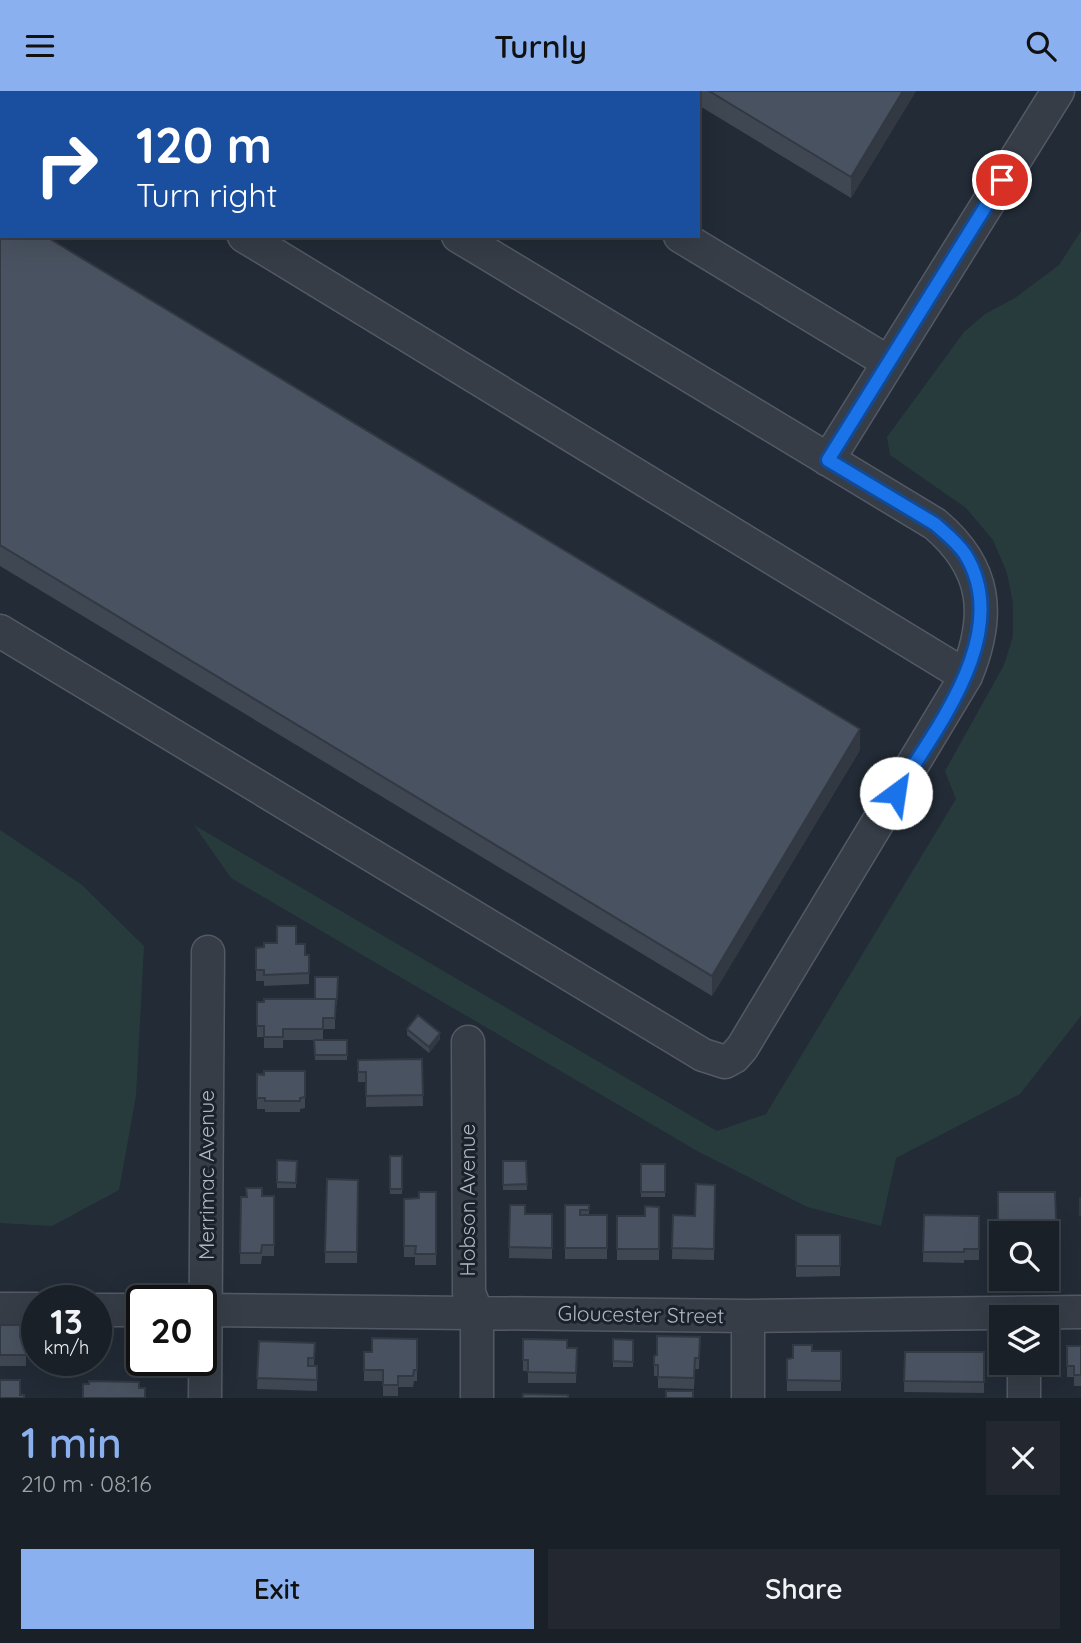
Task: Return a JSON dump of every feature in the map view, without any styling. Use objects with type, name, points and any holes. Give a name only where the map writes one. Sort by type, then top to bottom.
[{"type":"street","points":[[828,460],[1058,91]]},
{"type":"street","points":[[247,238],[966,676]]},
{"type":"street","points":[[0,631],[703,1055],[725,1062],[734,1057],[742,1048],[966,676],[975,654],[981,610],[973,570],[964,553],[935,524],[461,238]]},
{"type":"street","points":[[683,238],[888,362]]},
{"type":"street","name":"Merrimac Avenue","points":[[203,1285],[208,952]]},
{"type":"street","name":"Hobson Avenue","points":[[468,1042],[469,1293],[477,1313],[477,1398]]},
{"type":"street","points":[[0,1309],[21,1309]]},
{"type":"street","name":"Gloucester Street","points":[[217,1310],[748,1317],[989,1315]]},
{"type":"street","name":"Gloucester Street","points":[[1059,1313],[1081,1312]]},
{"type":"street","points":[[748,1317],[748,1398]]},
{"type":"street","points":[[1024,1375],[1024,1398]]},
{"type":"street","name":"Merrimac Avenue","points":[[204,1376],[205,1398]]},
{"type":"shaded area","points":[[1081,231],[1081,1016],[1020,1094],[896,1158],[881,1226],[807,1207],[699,1152],[231,878],[194,825],[717,1131],[766,1114],[956,799],[945,771],[1004,665],[1013,636],[1013,603],[1007,573],[993,540],[966,508],[890,455],[887,437],[964,332],[985,314],[1015,298],[1059,265]]},
{"type":"shaded area","points":[[0,830],[82,885],[144,946],[136,1096],[119,1190],[52,1226],[0,1223]]},
{"type":"building","points":[[709,91],[903,91],[851,177]]},
{"type":"building","points":[[0,238],[48,238],[860,729],[712,976],[0,545]]},
{"type":"building","points":[[277,926],[296,926],[296,944],[305,944],[305,955],[309,955],[309,973],[264,975],[264,970],[256,970],[256,948],[264,947],[264,943],[277,943]]},
{"type":"building","points":[[315,977],[338,977],[337,999],[315,999]]},
{"type":"building","points":[[264,999],[336,999],[335,1018],[323,1018],[323,1029],[283,1029],[283,1037],[264,1037],[264,1026],[257,1026],[257,1002],[264,1002]]},
{"type":"building","points":[[418,1015],[440,1033],[429,1047],[407,1029]]},
{"type":"building","points":[[314,1040],[347,1040],[347,1055],[315,1055]]},
{"type":"building","points":[[422,1059],[423,1095],[366,1096],[366,1072],[358,1072],[358,1060]]},
{"type":"building","points":[[264,1071],[305,1071],[305,1097],[300,1098],[300,1101],[265,1101],[265,1098],[257,1098],[257,1074],[264,1075]]},
{"type":"building","points":[[390,1156],[402,1156],[402,1189],[390,1189]]},
{"type":"building","points":[[277,1160],[297,1161],[296,1183],[277,1182]]},
{"type":"building","points":[[503,1161],[526,1161],[527,1184],[503,1185]]},
{"type":"building","points":[[641,1164],[665,1164],[665,1192],[641,1192]]},
{"type":"building","points":[[327,1179],[358,1180],[357,1252],[325,1252]]},
{"type":"building","points":[[696,1184],[715,1185],[714,1249],[672,1248],[673,1215],[695,1216]]},
{"type":"building","points":[[246,1188],[262,1188],[262,1196],[274,1196],[274,1245],[262,1245],[261,1253],[240,1253],[241,1197],[247,1197]]},
{"type":"building","points":[[419,1192],[436,1192],[436,1254],[415,1254],[416,1246],[404,1246],[404,1199],[419,1198]]},
{"type":"building","points":[[998,1192],[1055,1192],[1056,1221],[998,1221]]},
{"type":"building","points":[[510,1205],[525,1205],[525,1214],[552,1214],[552,1248],[509,1247]]},
{"type":"building","points":[[565,1205],[589,1205],[589,1210],[580,1210],[580,1215],[607,1215],[607,1248],[565,1248]]},
{"type":"building","points":[[645,1206],[659,1207],[659,1249],[617,1249],[617,1216],[645,1216]]},
{"type":"building","points":[[924,1215],[979,1216],[979,1249],[964,1249],[964,1252],[923,1252]]},
{"type":"building","points":[[796,1235],[840,1235],[840,1266],[796,1266]]},
{"type":"building","points":[[0,1325],[20,1325],[21,1355],[0,1355]]},
{"type":"building","points":[[657,1336],[700,1337],[694,1378],[658,1377],[658,1365],[654,1365]]},
{"type":"building","points":[[372,1338],[417,1339],[417,1370],[414,1370],[413,1376],[398,1376],[398,1385],[383,1385],[383,1370],[364,1370],[364,1352],[372,1352]]},
{"type":"building","points":[[523,1339],[567,1340],[567,1348],[577,1348],[576,1373],[528,1372],[528,1360],[523,1360]]},
{"type":"building","points":[[613,1339],[633,1340],[633,1362],[613,1361]]},
{"type":"building","points":[[259,1341],[315,1343],[314,1358],[308,1358],[308,1366],[317,1366],[317,1380],[257,1378]]},
{"type":"building","points":[[793,1345],[812,1345],[812,1351],[841,1351],[841,1381],[787,1380],[787,1359],[793,1358]]},
{"type":"building","points":[[1067,1346],[1081,1346],[1081,1375],[1074,1375],[1074,1366],[1067,1366]]},
{"type":"building","points":[[905,1352],[984,1352],[984,1382],[904,1381]]},
{"type":"building","points":[[0,1380],[20,1380],[20,1395],[24,1395],[24,1398],[0,1398]]},
{"type":"building","points":[[89,1381],[139,1382],[139,1388],[145,1388],[145,1398],[83,1398],[83,1384],[89,1384]]},
{"type":"building","points":[[666,1391],[693,1391],[693,1398],[666,1398]]},
{"type":"building","points":[[523,1394],[568,1395],[568,1398],[523,1398]]},
{"type":"route","points":[[896,793],[966,676],[975,654],[981,610],[978,589],[973,570],[964,553],[935,524],[828,460],[1002,180]]}]
